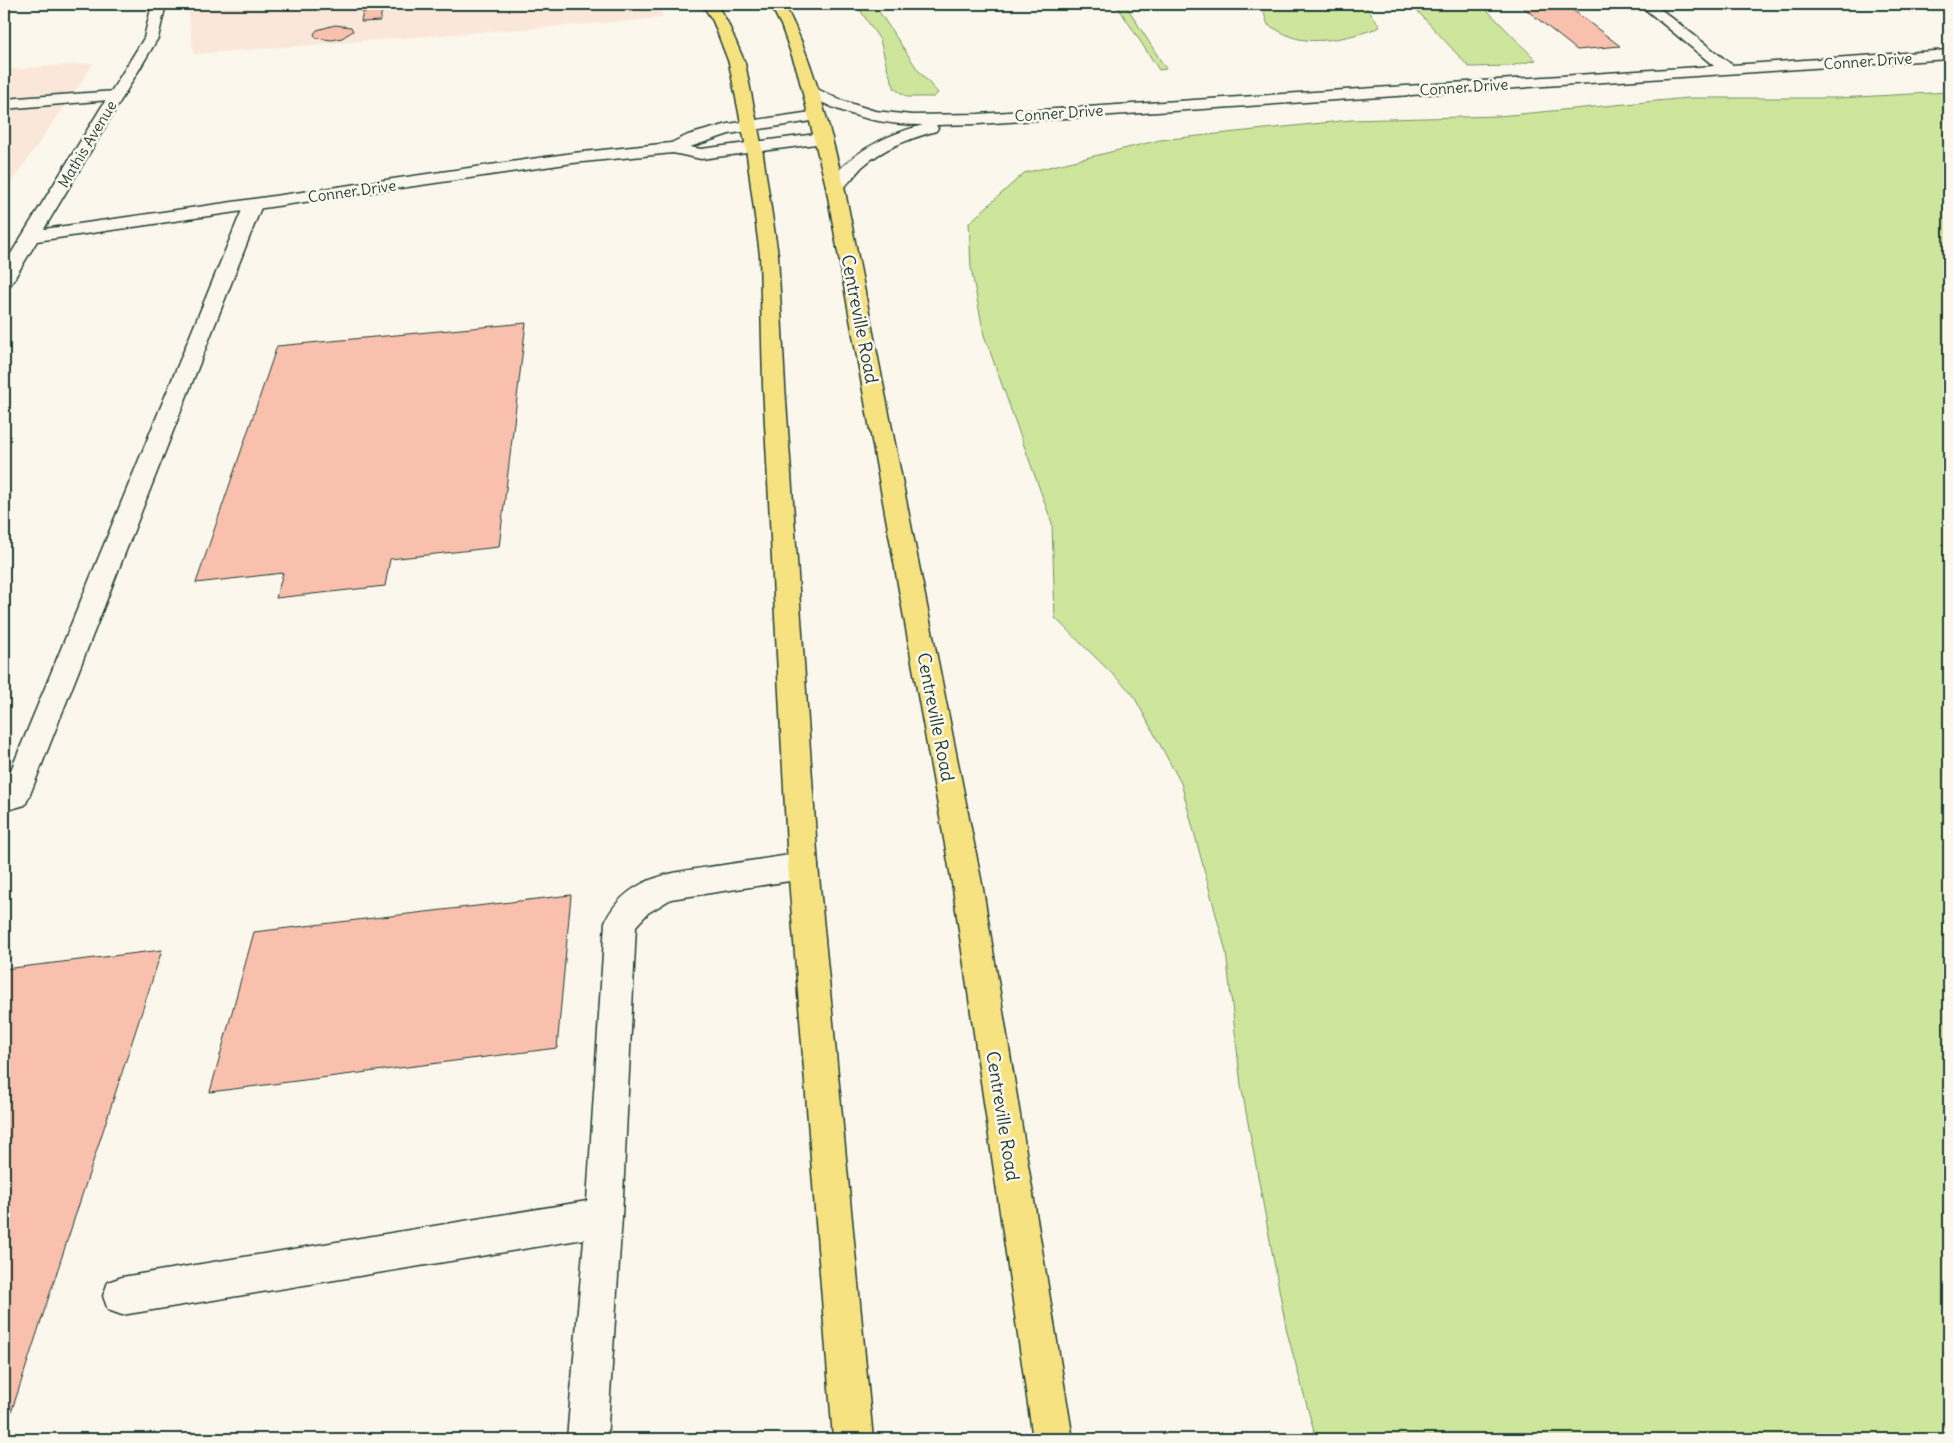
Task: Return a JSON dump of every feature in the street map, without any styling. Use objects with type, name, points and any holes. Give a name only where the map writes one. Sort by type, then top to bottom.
[{"type":"highway","points":[[709,4],[720,21],[737,63],[754,148],[769,255],[775,396],[803,866],[853,1439]]},
{"type":"highway","name":"Centreville Road","points":[[777,4],[789,26],[812,92],[835,186],[968,889],[1053,1439]]},
{"type":"street","name":"Mathis Avenue","points":[[4,280],[151,38],[159,4]]},
{"type":"street","points":[[1646,4],[1729,70]]},
{"type":"street","name":"Conner Drive","points":[[812,92],[851,111],[879,118],[904,120],[978,118],[1949,56]]},
{"type":"street","points":[[4,104],[115,96]]},
{"type":"street","name":"Conner Drive","points":[[673,148],[694,138],[749,125],[818,116]]},
{"type":"street","name":"Conner Drive","points":[[835,186],[859,159],[882,145],[916,132],[978,118]]},
{"type":"street","name":"Conner Drive","points":[[32,236],[573,158],[673,148],[701,154],[824,138]]},
{"type":"street","points":[[4,799],[15,797],[253,205]]},
{"type":"street","points":[[588,1439],[604,1216],[621,922],[637,903],[665,887],[803,866]]},
{"type":"street","points":[[122,1296],[604,1216]]},
{"type":"shaded area","points":[[187,4],[656,4],[664,18],[194,54]]},
{"type":"shaded area","points":[[94,63],[86,75],[4,193],[4,70]]},
{"type":"green space","points":[[856,4],[874,4],[918,70],[938,93],[934,97],[907,97],[895,89],[880,40]]},
{"type":"green space","points":[[1116,4],[1125,4],[1166,69],[1159,70]]},
{"type":"green space","points":[[1259,4],[1364,4],[1380,27],[1336,39],[1302,40],[1289,36],[1268,25],[1262,7]]},
{"type":"green space","points":[[1411,4],[1481,4],[1536,60],[1510,66],[1469,67]]},
{"type":"green space","points":[[1949,92],[1949,1439],[1316,1439],[1287,1332],[1241,1085],[1226,952],[1181,783],[1132,693],[1055,618],[1052,523],[984,335],[971,268],[969,223],[1024,173],[1160,140],[1351,120],[1499,116],[1688,98],[1838,98]]},
{"type":"building","points":[[336,4],[370,4],[337,9]]},
{"type":"building","points":[[1519,4],[1565,4],[1620,46],[1577,50]]},
{"type":"building","points":[[382,10],[380,21],[361,22],[363,12]]},
{"type":"building","points":[[335,25],[351,27],[353,31],[342,38],[332,40],[316,38],[314,34],[317,30]]},
{"type":"building","points":[[526,323],[499,547],[390,559],[385,586],[276,598],[283,573],[196,583],[277,346]]},
{"type":"building","points":[[571,895],[557,1048],[210,1092],[254,932]]},
{"type":"building","points":[[162,950],[9,1419],[4,1420],[4,969]]}]
